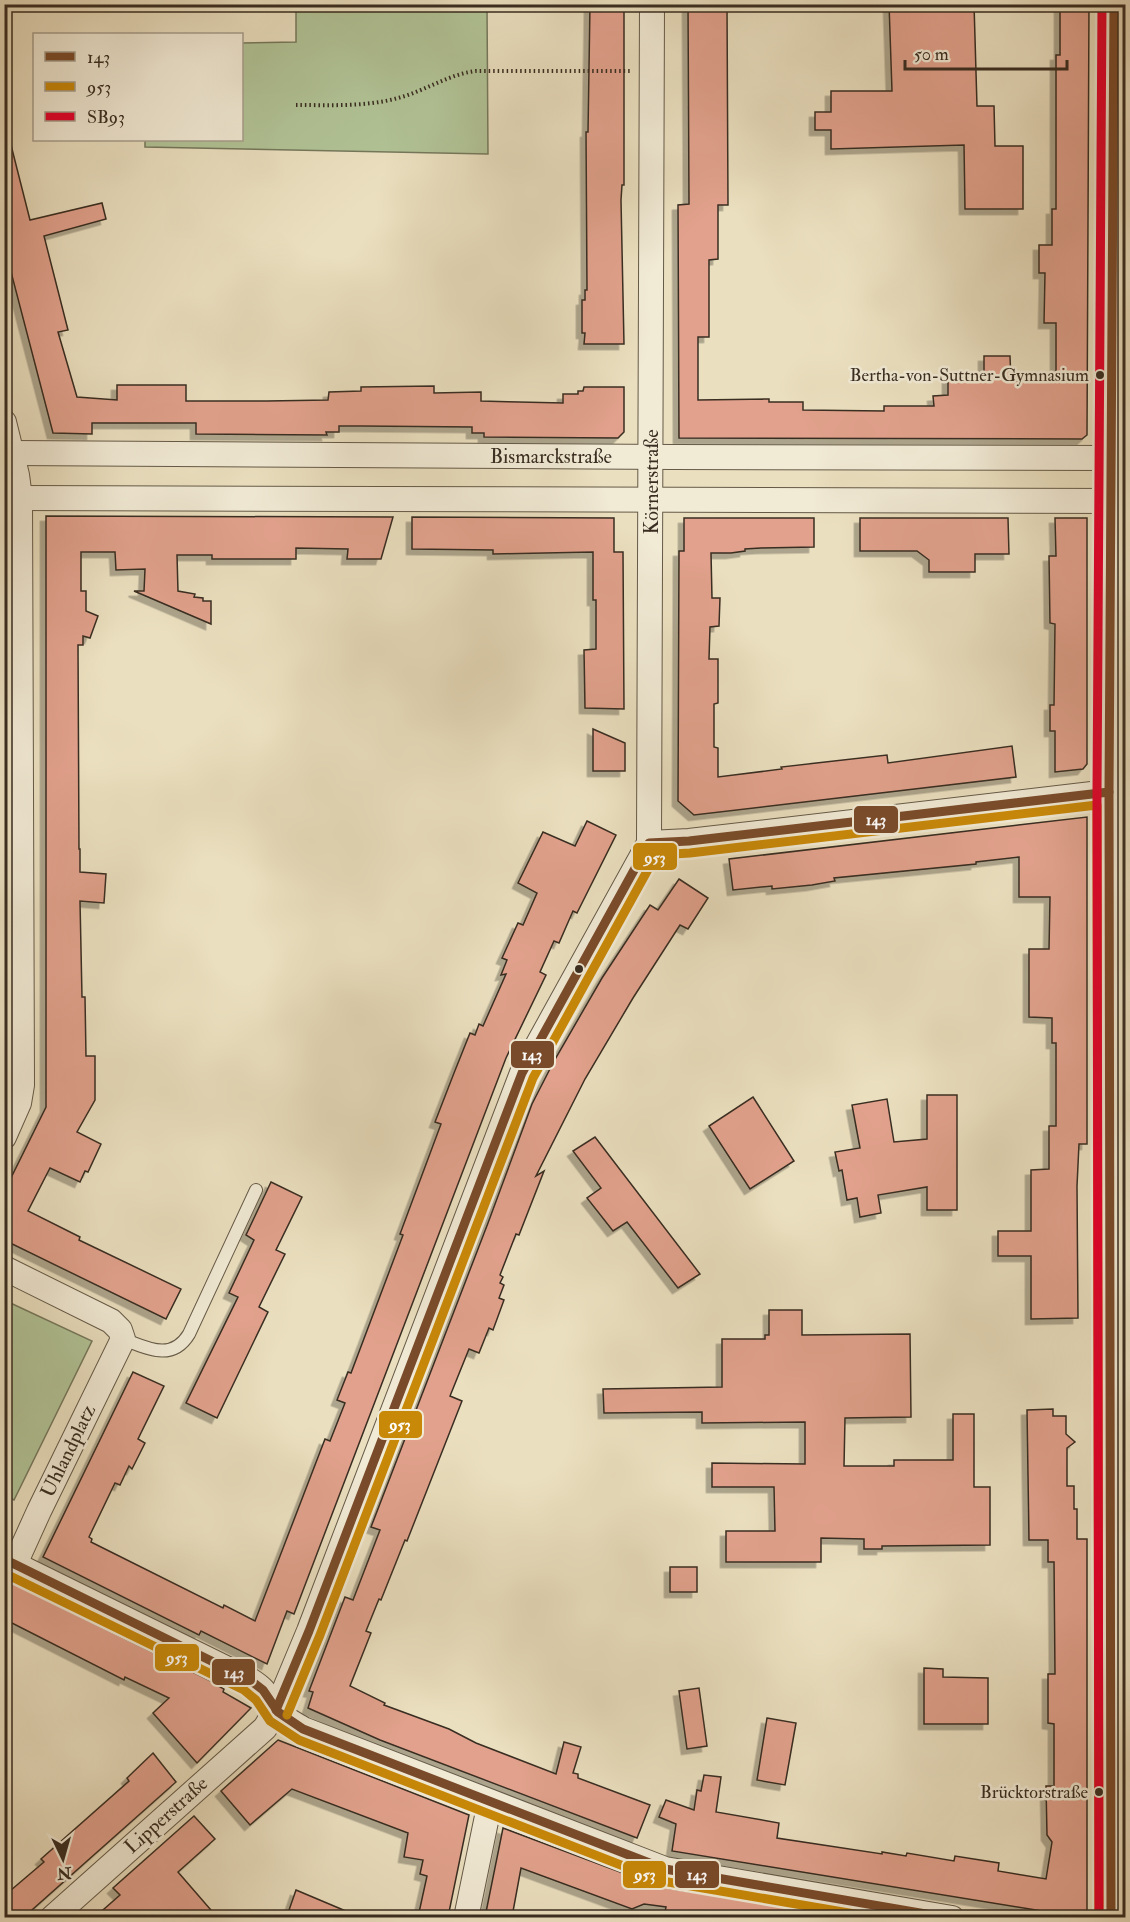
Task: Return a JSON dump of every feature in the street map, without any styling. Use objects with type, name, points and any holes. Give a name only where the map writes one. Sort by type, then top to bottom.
[{"type":"street","name":"Körnerstraße","points":[[276,1710],[309,1631],[522,1073],[649,843],[652,4]]},
{"type":"street","points":[[1111,1917],[1118,1277],[1119,165],[1114,4]]},
{"type":"street","points":[[4,422],[20,498],[22,1085],[19,1103],[4,1137]]},
{"type":"street","name":"Bismarckstraße","points":[[12,453],[1118,458]]},
{"type":"street","points":[[20,498],[1118,501]]},
{"type":"street","points":[[649,843],[700,840],[1117,791]]},
{"type":"street","points":[[4,1268],[111,1321],[120,1330],[123,1339]]},
{"type":"street","name":"Uhlandplatz","points":[[10,1561],[39,1511],[123,1339]]},
{"type":"street","points":[[10,1561],[250,1680],[264,1689],[276,1710],[303,1729],[665,1869],[952,1917]]},
{"type":"street","name":"Lipperstraße","points":[[52,1917],[265,1728],[276,1710]]},
{"type":"street","points":[[466,1917],[490,1802]]},
{"type":"lane","points":[[123,1339],[161,1351],[172,1350],[182,1344],[189,1334],[256,1190]]},
{"type":"path","points":[[296,105],[345,105],[387,101],[417,92],[459,74],[476,71],[652,71]]},
{"type":"green space","points":[[296,5],[487,5],[488,154],[145,147],[145,141],[243,141],[243,43],[296,42]]},
{"type":"green space","points":[[4,1300],[92,1341],[14,1500],[4,1495]]},
{"type":"building","points":[[590,4],[624,4],[624,185],[622,185],[621,200],[624,344],[584,344],[585,333],[582,333],[582,300],[585,300],[585,290],[587,290],[586,132],[588,132]]},
{"type":"building","points":[[688,4],[727,4],[728,205],[718,205],[718,259],[709,260],[709,337],[698,337],[698,400],[769,399],[769,402],[803,402],[803,410],[884,411],[884,406],[934,406],[933,396],[948,395],[948,377],[984,377],[984,356],[1010,356],[1011,381],[1056,380],[1056,323],[1044,323],[1045,273],[1039,273],[1039,245],[1052,245],[1052,209],[1056,209],[1056,55],[1060,55],[1060,4],[1089,4],[1087,435],[1082,439],[679,438],[678,205],[689,204]]},
{"type":"building","points":[[889,4],[974,4],[977,106],[994,106],[995,146],[1023,146],[1023,209],[965,209],[964,145],[831,149],[831,130],[815,130],[815,112],[831,112],[831,91],[892,91]]},
{"type":"building","points":[[4,145],[11,145],[30,220],[102,203],[106,219],[44,236],[68,330],[58,332],[77,397],[117,400],[117,385],[186,385],[186,401],[328,400],[329,392],[361,391],[361,387],[434,386],[434,393],[481,392],[481,401],[563,403],[563,394],[578,394],[578,391],[583,391],[584,387],[624,387],[624,432],[618,438],[484,437],[484,433],[472,433],[472,427],[339,426],[339,432],[326,432],[327,435],[196,434],[196,423],[92,423],[92,434],[53,433],[4,245]]},
{"type":"building","points":[[46,516],[393,517],[381,559],[347,559],[348,549],[296,548],[296,559],[212,559],[212,555],[177,555],[178,591],[195,594],[194,597],[203,598],[203,601],[211,601],[211,624],[134,591],[144,591],[145,569],[116,570],[115,552],[81,552],[81,591],[86,591],[86,611],[98,616],[90,638],[83,636],[83,645],[78,645],[80,872],[106,874],[104,903],[80,901],[86,1056],[95,1056],[95,1100],[77,1132],[101,1144],[88,1172],[85,1171],[80,1182],[50,1168],[28,1211],[80,1237],[79,1240],[181,1289],[166,1319],[4,1240],[4,1192],[46,1107]]},
{"type":"building","points":[[412,517],[614,518],[614,552],[623,552],[624,709],[585,708],[584,650],[596,649],[593,552],[493,554],[493,550],[412,549]]},
{"type":"building","points":[[684,518],[814,518],[814,547],[761,548],[731,553],[711,553],[712,598],[720,598],[719,626],[710,627],[709,659],[718,659],[718,703],[714,704],[714,747],[718,748],[718,777],[887,755],[888,763],[1012,746],[1016,777],[694,815],[678,801],[679,551],[684,551]]},
{"type":"building","points":[[860,518],[1008,518],[1009,554],[975,554],[975,572],[929,572],[929,560],[917,551],[860,551]]},
{"type":"building","points":[[1055,518],[1087,518],[1087,764],[1083,769],[1055,772],[1055,731],[1050,731],[1050,705],[1054,705],[1055,624],[1050,623],[1049,556],[1056,556]]},
{"type":"building","points":[[593,729],[625,743],[625,771],[593,771]]},
{"type":"building","points":[[1087,817],[1087,1144],[1079,1144],[1078,1318],[1031,1319],[1031,1256],[998,1256],[998,1231],[1031,1231],[1031,1170],[1049,1169],[1049,1126],[1056,1126],[1056,1043],[1052,1043],[1052,1018],[1029,1017],[1029,949],[1049,949],[1050,897],[1019,897],[1019,857],[976,862],[976,864],[834,878],[835,881],[812,885],[733,890],[729,859]]},
{"type":"building","points":[[587,821],[616,835],[577,913],[573,911],[559,943],[554,941],[540,972],[546,975],[506,1058],[294,1614],[287,1611],[267,1664],[201,1631],[199,1635],[43,1557],[133,1372],[164,1386],[138,1439],[145,1443],[132,1469],[129,1466],[120,1485],[115,1483],[89,1537],[92,1539],[91,1542],[223,1608],[224,1605],[255,1621],[325,1439],[330,1441],[345,1403],[337,1400],[348,1372],[351,1373],[403,1235],[400,1234],[441,1124],[435,1122],[470,1033],[475,1035],[479,1024],[483,1026],[506,974],[501,975],[507,960],[502,958],[518,923],[523,925],[537,893],[518,883],[543,832],[575,846]]},
{"type":"building","points":[[679,879],[708,898],[688,929],[680,925],[633,998],[585,1079],[536,1176],[544,1171],[519,1235],[516,1234],[500,1275],[503,1277],[500,1283],[504,1285],[499,1298],[504,1300],[493,1330],[489,1328],[479,1353],[469,1349],[450,1396],[462,1401],[407,1541],[405,1540],[366,1631],[371,1633],[350,1686],[385,1703],[384,1705],[449,1729],[476,1743],[556,1774],[564,1742],[581,1747],[573,1773],[578,1774],[578,1778],[650,1805],[637,1838],[380,1740],[308,1708],[313,1692],[309,1691],[345,1597],[353,1600],[380,1530],[371,1527],[532,1104],[602,978],[650,905],[658,910]]},
{"type":"building","points":[[927,1095],[957,1095],[957,1210],[927,1210],[927,1187],[878,1195],[881,1213],[860,1217],[857,1198],[847,1200],[842,1170],[839,1171],[835,1152],[860,1148],[852,1105],[887,1099],[894,1142],[927,1139]]},
{"type":"building","points":[[753,1097],[794,1161],[750,1189],[709,1126]]},
{"type":"building","points":[[595,1137],[700,1274],[678,1288],[627,1222],[613,1231],[587,1198],[601,1188],[573,1151]]},
{"type":"building","points":[[271,1182],[302,1197],[276,1250],[285,1254],[259,1307],[268,1312],[217,1418],[186,1403],[238,1297],[229,1293],[254,1240],[246,1235]]},
{"type":"building","points":[[769,1310],[802,1310],[802,1335],[910,1334],[911,1417],[845,1418],[844,1466],[894,1466],[894,1460],[953,1460],[953,1414],[974,1414],[974,1487],[990,1487],[990,1545],[882,1546],[882,1549],[864,1549],[864,1539],[821,1538],[821,1562],[726,1562],[726,1531],[775,1531],[774,1487],[712,1487],[712,1463],[805,1464],[805,1422],[702,1423],[702,1412],[604,1413],[603,1389],[722,1387],[722,1339],[765,1339],[765,1335],[769,1335]]},
{"type":"building","points":[[1053,1409],[1053,1416],[1066,1416],[1066,1434],[1075,1442],[1067,1448],[1067,1486],[1074,1486],[1077,1539],[1087,1539],[1087,1913],[1079,1917],[672,1851],[676,1824],[659,1817],[666,1800],[694,1810],[697,1790],[701,1791],[704,1775],[721,1777],[716,1812],[779,1823],[777,1838],[882,1854],[882,1852],[906,1856],[907,1853],[954,1861],[955,1856],[999,1863],[998,1871],[1046,1879],[1052,1842],[1047,1835],[1046,1786],[1054,1786],[1054,1724],[1048,1723],[1048,1674],[1055,1674],[1054,1562],[1048,1562],[1048,1540],[1029,1540],[1027,1410]]},
{"type":"building","points":[[670,1567],[697,1567],[697,1592],[670,1592]]},
{"type":"building","points":[[4,1579],[215,1683],[224,1689],[223,1692],[251,1708],[197,1763],[153,1713],[169,1698],[125,1677],[124,1680],[4,1619]]},
{"type":"building","points":[[924,1668],[943,1669],[943,1677],[988,1678],[988,1724],[924,1724]]},
{"type":"building","points":[[699,1688],[707,1746],[687,1749],[679,1691]]},
{"type":"building","points":[[767,1718],[796,1723],[785,1785],[757,1780]]},
{"type":"building","points":[[278,1740],[469,1815],[448,1917],[418,1917],[427,1876],[420,1874],[423,1860],[404,1857],[408,1833],[292,1789],[250,1825],[221,1791]]},
{"type":"building","points":[[153,1753],[176,1782],[24,1917],[16,1917],[4,1904],[4,1896],[44,1862],[41,1859],[129,1781],[127,1778]]},
{"type":"building","points":[[194,1816],[215,1839],[178,1872],[217,1917],[95,1917],[120,1895],[113,1888]]},
{"type":"building","points":[[503,1828],[660,1887],[789,1907],[788,1917],[664,1917],[666,1907],[644,1904],[632,1909],[521,1868],[512,1917],[485,1917]]},
{"type":"building","points":[[296,1890],[360,1917],[309,1917],[289,1910]]},
{"type":"transit line","name":"SB93","points":[[1099,1918],[1097,792],[1102,4]]},
{"type":"transit line","name":"143","points":[[1111,1918],[1109,792],[1114,4]]},
{"type":"transit line","name":"143","points":[[276,1710],[309,1631],[522,1073],[649,843],[689,841],[1109,792]]},
{"type":"transit line","name":"953","points":[[287,1715],[320,1635],[533,1078],[656,855],[690,853],[1097,805],[1099,1918]]},
{"type":"transit line","name":"143","points":[[4,1559],[250,1680],[263,1690],[278,1712],[303,1729],[665,1869],[949,1918]]},
{"type":"transit line","name":"953","points":[[4,1573],[244,1690],[256,1700],[270,1721],[299,1740],[662,1881],[878,1918]]},
{"type":"place","name":"Bertha-von-Suttner-Gymnasium","points":[[1100,375]]},
{"type":"place","name":"Brücktorstraße","points":[[1099,1792]]}]
